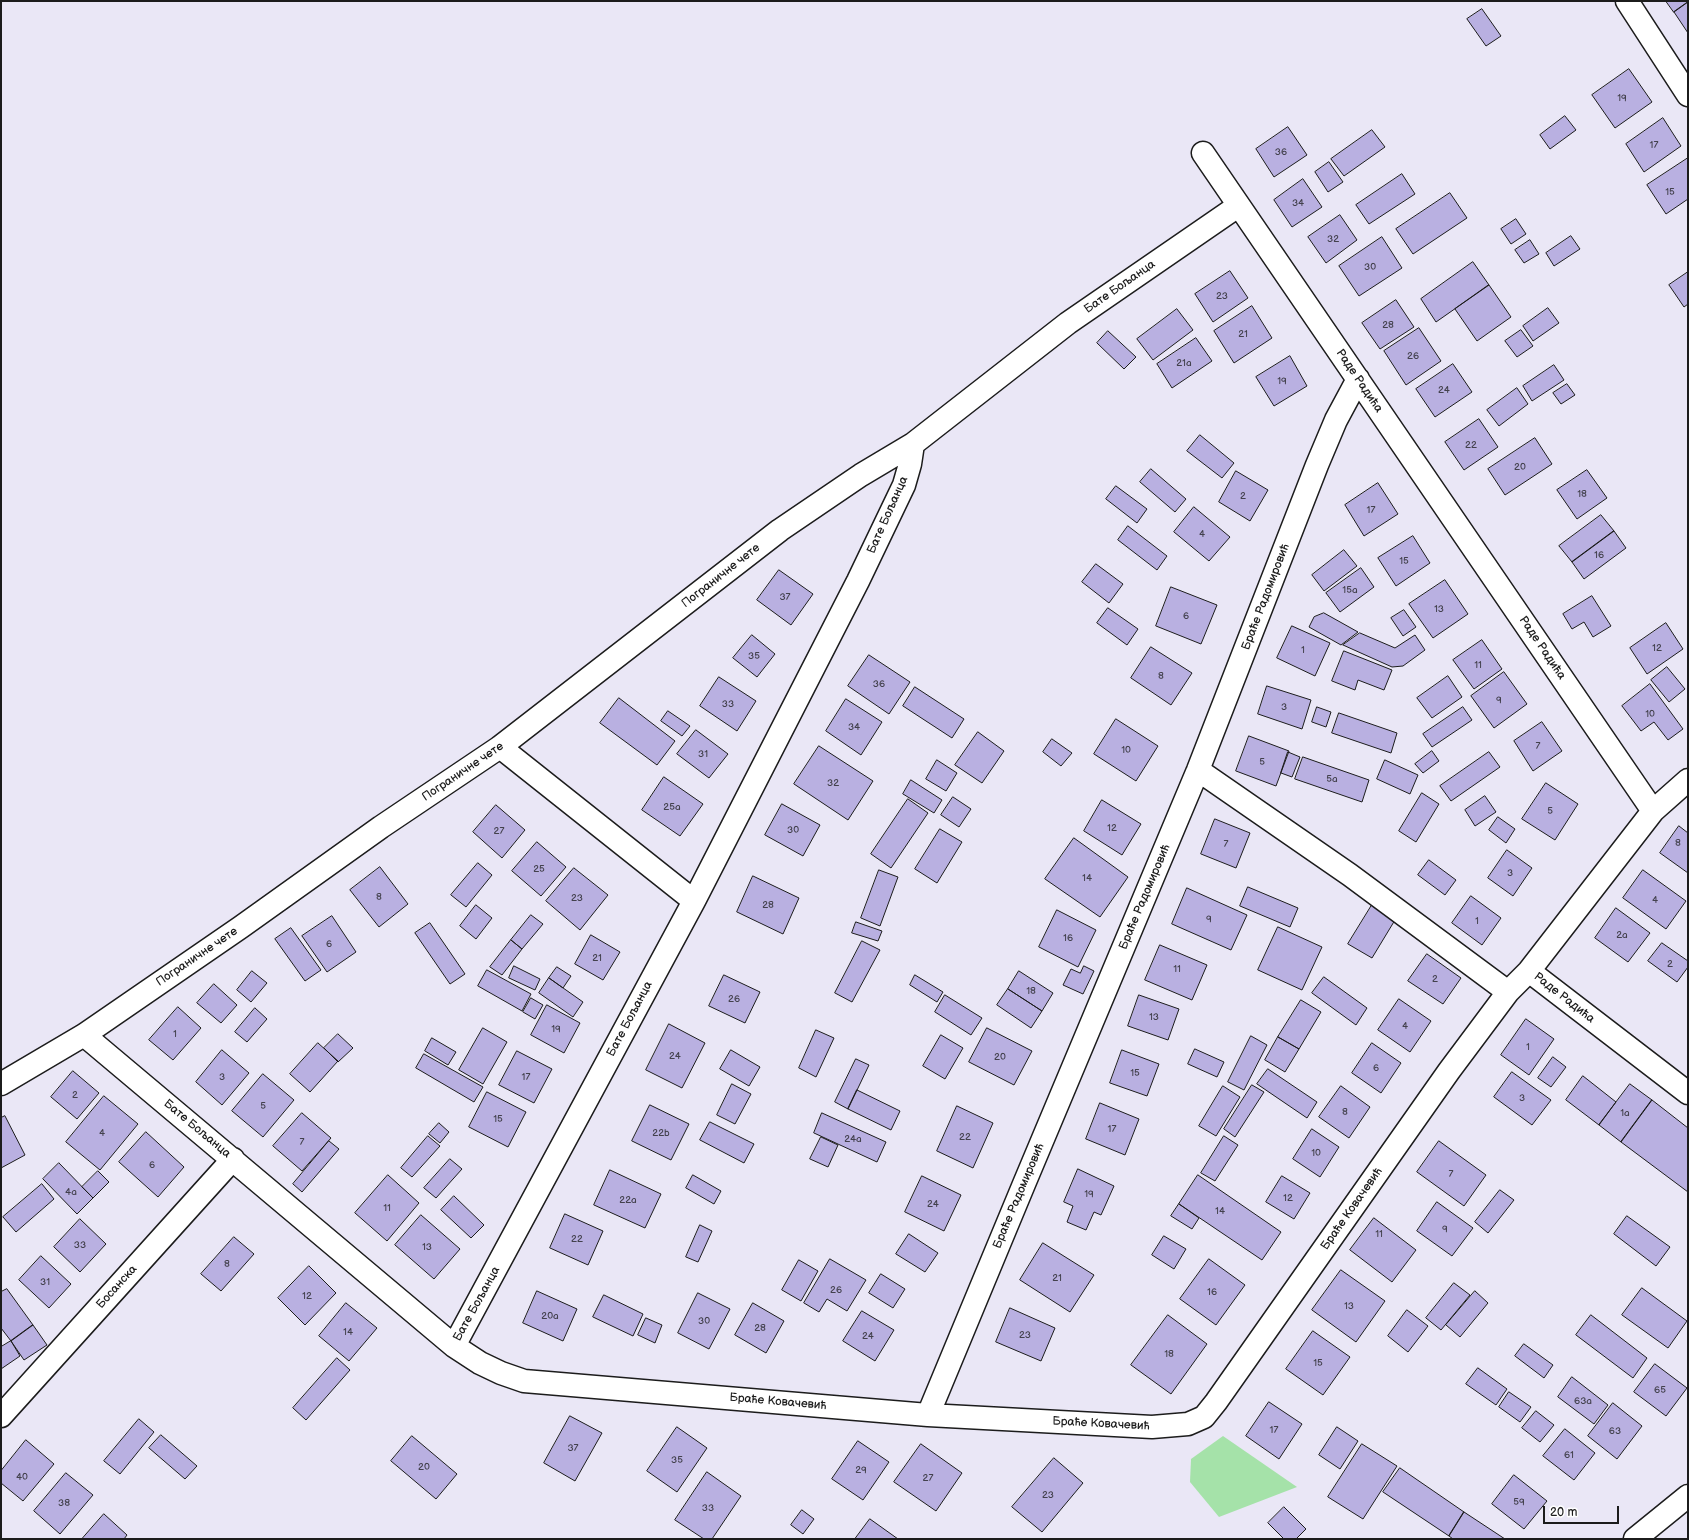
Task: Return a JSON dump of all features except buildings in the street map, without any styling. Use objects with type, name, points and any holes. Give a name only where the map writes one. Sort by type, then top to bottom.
[{"type":"street","points":[[1626,1],[1688,95]]},
{"type":"street","name":"Раде Радића","points":[[1203,153],[1653,811],[1529,971],[1688,1093]]},
{"type":"street","name":"Бате Бољанца","points":[[84,1035],[454,1346],[694,900],[858,581],[904,485],[910,464],[913,444],[1068,323],[1238,206]]},
{"type":"street","name":"Браће Радомировић","points":[[928,1415],[1198,770],[1317,465],[1336,420],[1358,379]]},
{"type":"street","name":"Пограничне чете","points":[[1,1084],[84,1035],[241,928],[381,827],[500,747],[780,530],[861,475],[913,444]]},
{"type":"street","points":[[500,747],[694,900]]},
{"type":"street","points":[[1198,770],[1350,875],[1508,992]]},
{"type":"street","points":[[1653,811],[1688,780]]},
{"type":"street","name":"Браће Ковачевић","points":[[454,1346],[480,1364],[501,1373],[524,1380],[928,1415],[1152,1427],[1188,1424],[1204,1417],[1216,1402],[1449,1071],[1508,992],[1529,971]]},
{"type":"street","name":"Босанска","points":[[1,1416],[233,1159]]},
{"type":"street","points":[[1635,1539],[1688,1496]]},
{"type":"green space","points":[[1223,1436],[1297,1487],[1219,1517],[1190,1482],[1191,1459]]}]
